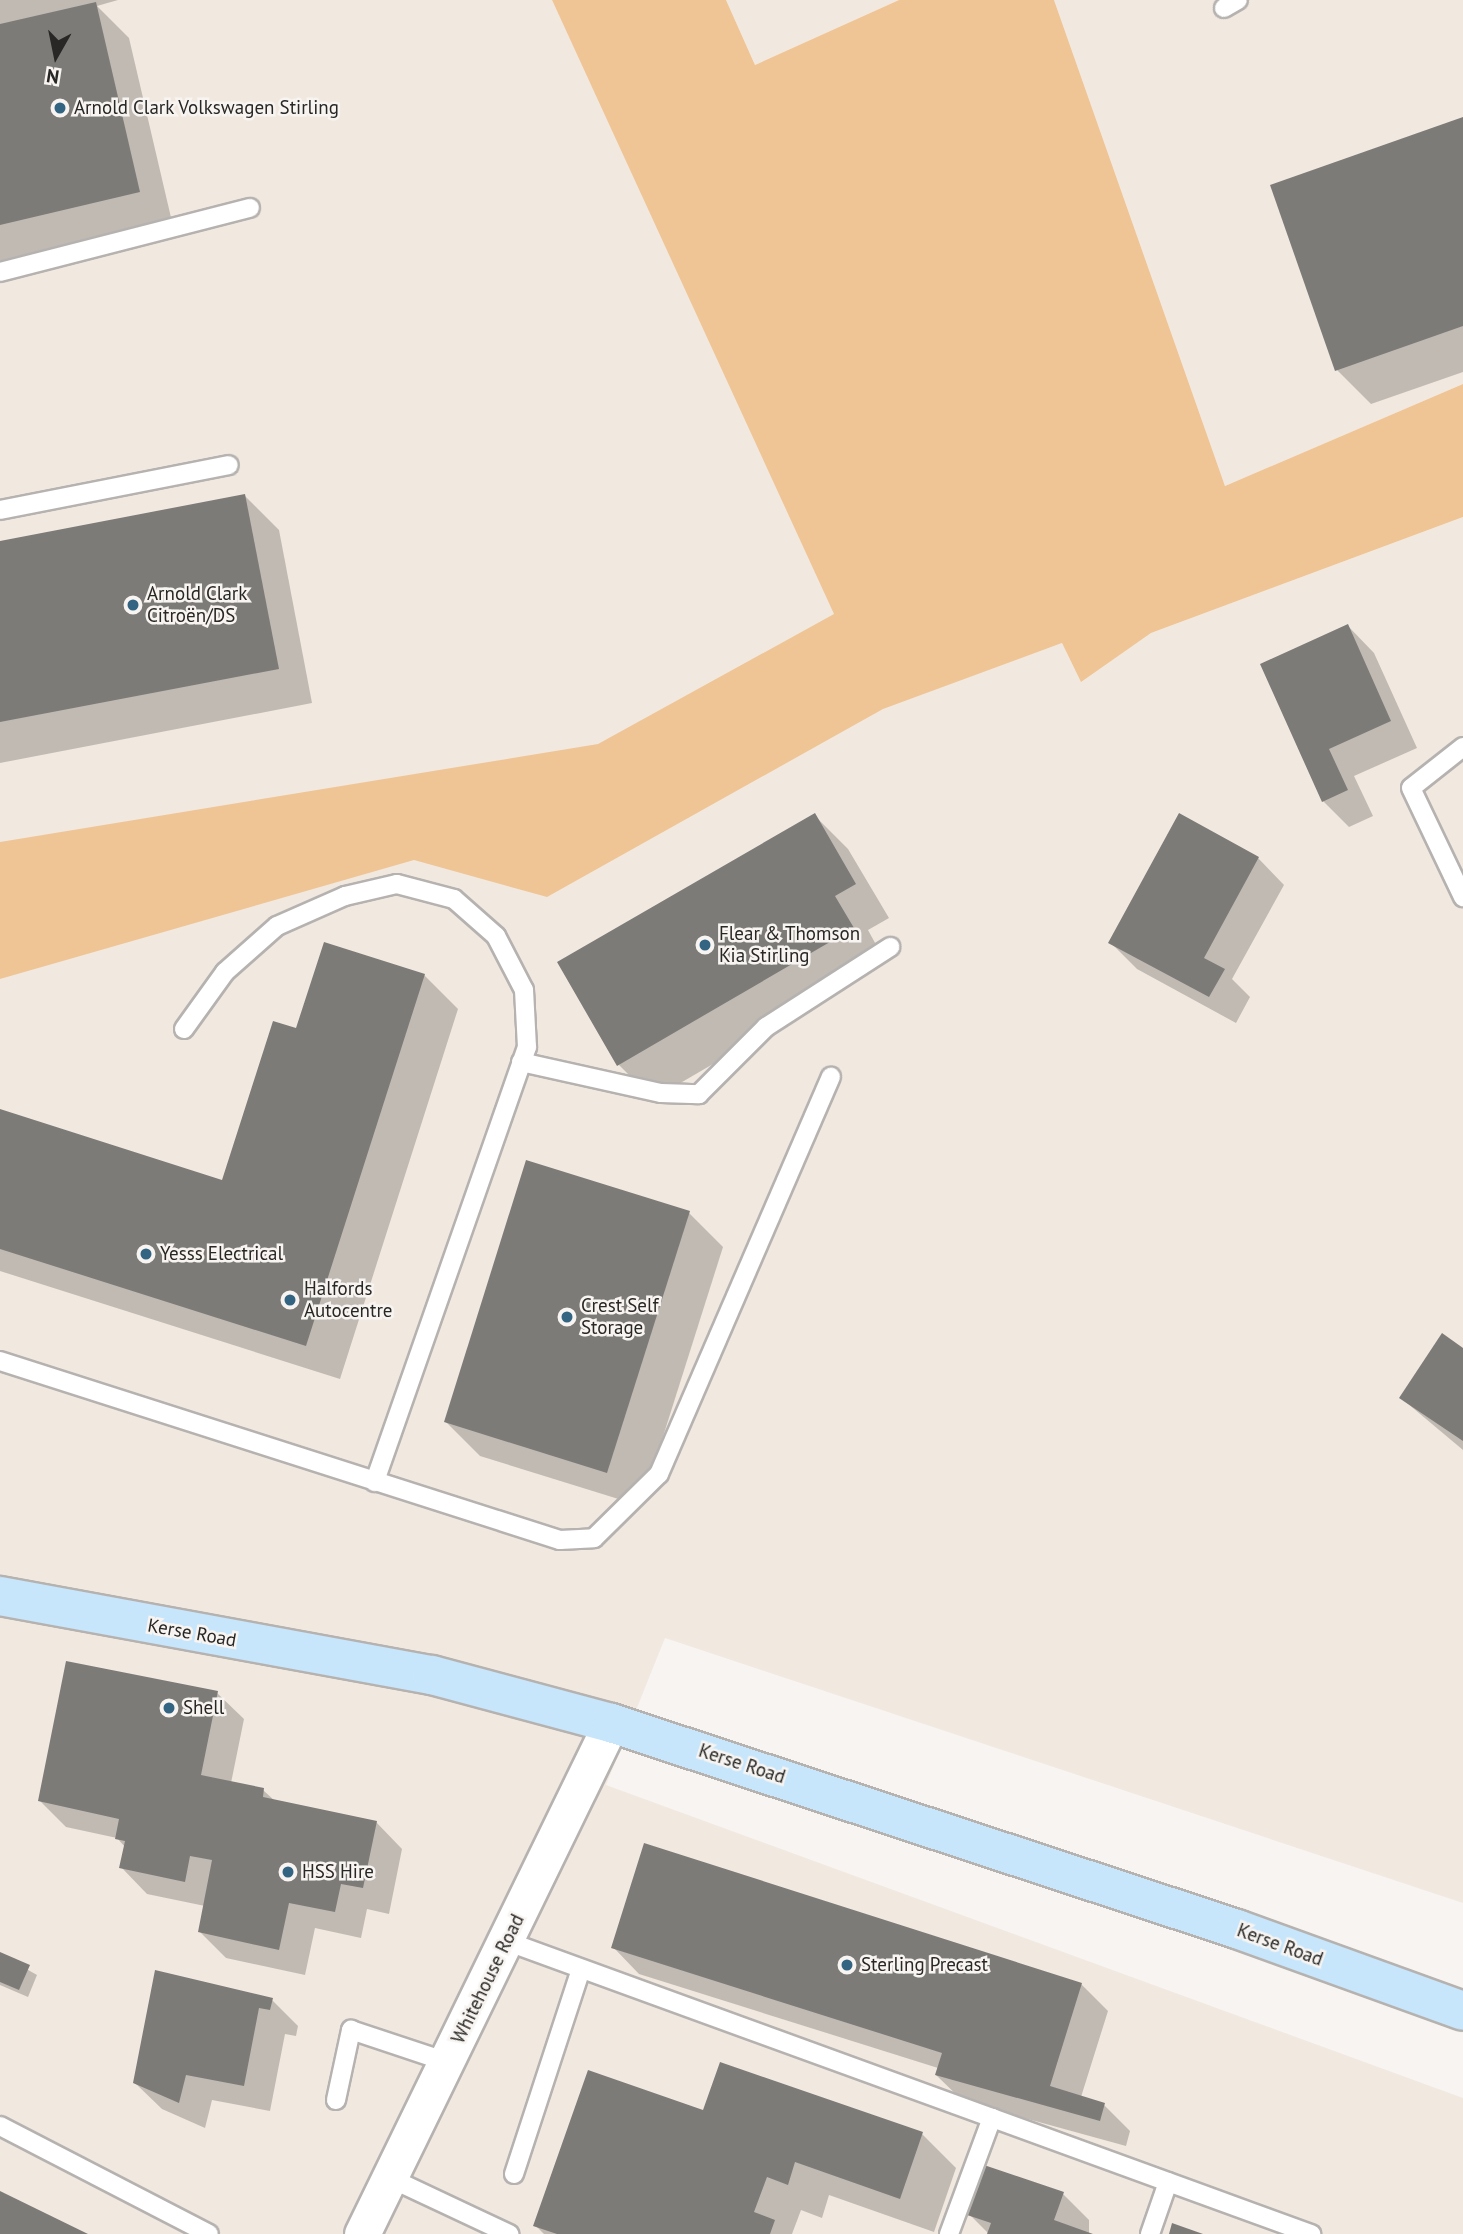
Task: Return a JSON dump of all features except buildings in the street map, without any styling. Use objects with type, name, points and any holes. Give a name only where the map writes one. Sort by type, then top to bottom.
[{"type":"main road","name":"Kerse Road","points":[[0,1596],[432,1675],[611,1723],[1223,1925],[1463,2011]]},
{"type":"street","name":"Whitehouse Road","points":[[362,2234],[611,1723]]},
{"type":"lane","points":[[0,272],[250,208]]},
{"type":"lane","points":[[0,510],[229,465]]},
{"type":"lane","points":[[1463,747],[1411,788],[1463,897]]},
{"type":"lane","points":[[184,1029],[225,972],[277,926],[345,896],[397,884],[454,899],[496,936],[524,990],[521,1062],[375,1482]]},
{"type":"lane","points":[[521,1062],[661,1093],[699,1094],[766,1027],[890,947]]},
{"type":"lane","points":[[0,1361],[559,1541],[594,1538],[621,1517],[659,1474],[831,1077]]},
{"type":"lane","points":[[506,1941],[1311,2234]]},
{"type":"lane","points":[[514,2174],[582,1969]]},
{"type":"lane","points":[[336,2101],[351,2030],[447,2062]]},
{"type":"lane","points":[[949,2234],[992,2118]]},
{"type":"lane","points":[[0,2126],[209,2234]]},
{"type":"lane","points":[[390,2178],[509,2234]]},
{"type":"lane","points":[[1150,2234],[1168,2182]]},
{"type":"shaded area","points":[[0,0],[552,0],[883,708],[1062,643],[1081,681],[1151,633],[1463,517],[1463,1903],[665,1638],[606,1785],[1463,2098],[1463,2234],[0,2234]]},
{"type":"shaded area","points":[[552,0],[726,0],[755,65],[899,0],[1054,0],[1225,486],[1463,384],[1463,517],[1151,633],[1081,682],[1062,643],[883,709],[547,897],[414,860],[0,979],[0,842],[598,744],[834,614]]},
{"type":"shaded area","points":[[726,0],[899,0],[755,65]]},
{"type":"shaded area","points":[[1054,0],[1463,0],[1463,384],[1225,486]]},
{"type":"place","name":"Arnold Clark Volkswagen Stirling","points":[[60,108]]},
{"type":"place","name":"Arnold Clark Citroën/DS","points":[[133,605]]},
{"type":"place","name":"Flear & Thomson Kia Stirling","points":[[705,945]]},
{"type":"place","name":"Yesss Electrical","points":[[146,1254]]},
{"type":"place","name":"Halfords Autocentre","points":[[290,1300]]},
{"type":"place","name":"Crest Self Storage","points":[[567,1317]]},
{"type":"place","name":"Shell","points":[[169,1708]]},
{"type":"place","name":"HSS Hire","points":[[288,1872]]},
{"type":"place","name":"Sterling Precast","points":[[847,1965]]}]
